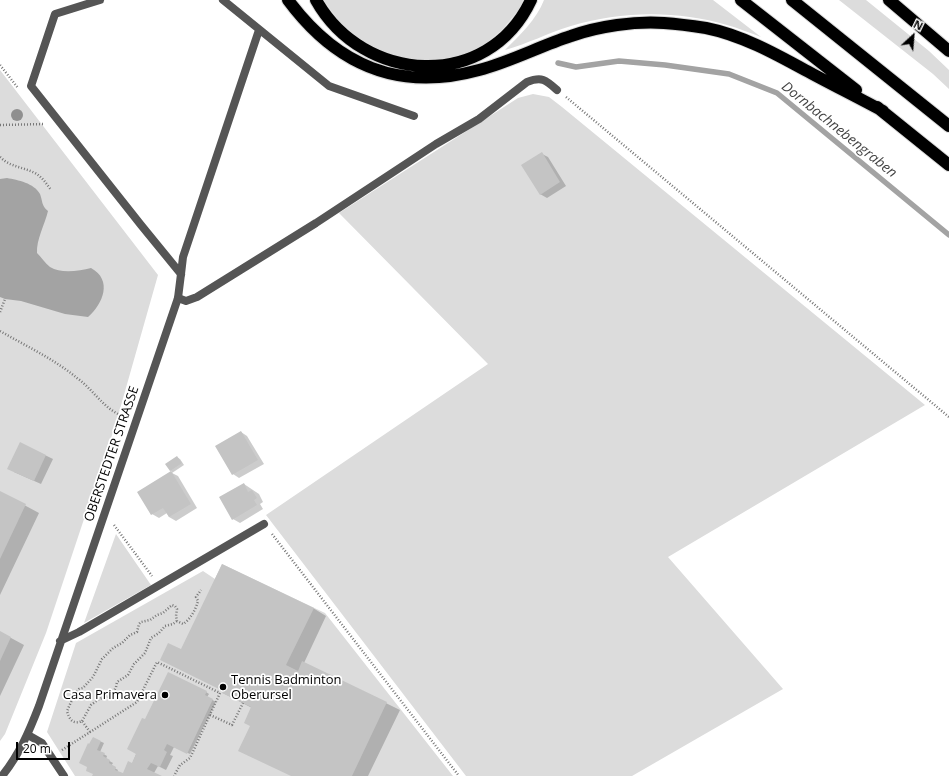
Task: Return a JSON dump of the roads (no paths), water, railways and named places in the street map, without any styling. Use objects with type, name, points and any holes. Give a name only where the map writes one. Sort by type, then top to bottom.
[{"type":"highway","points":[[288,0],[299,15],[332,46],[352,59],[372,69],[390,75],[431,78],[458,74],[479,70],[572,35],[619,25],[663,23],[707,28],[745,40],[778,55],[883,111]]},
{"type":"highway","points":[[316,0],[331,23],[341,34],[357,46],[392,62],[433,66],[454,63],[471,58],[489,50],[507,36],[518,24],[531,0]]},
{"type":"highway","points":[[740,0],[883,111],[949,165]]},
{"type":"highway","points":[[792,0],[949,126]]},
{"type":"highway","points":[[889,0],[949,51]]},
{"type":"street","points":[[100,0],[55,14],[31,86],[181,274]]},
{"type":"street","points":[[223,0],[329,86],[414,116]]},
{"type":"street","name":"OBERSTEDTER STRASSE","points":[[2,776],[21,749],[28,735],[178,298],[183,257],[259,30]]},
{"type":"street","points":[[178,298],[186,301],[197,297],[436,144],[479,119],[527,82],[536,78],[545,80],[557,90]]},
{"type":"street","points":[[60,641],[79,632],[264,524]]},
{"type":"street","points":[[28,735],[42,743],[64,776]]},
{"type":"waterway","name":"Dornbachnebengraben","points":[[558,63],[576,67],[619,61],[665,65],[729,74],[777,93],[949,235]]},
{"type":"place","name":"Tennis Badminton Oberursel","points":[[223,687]]},
{"type":"place","name":"Casa Primavera","points":[[165,695]]}]
